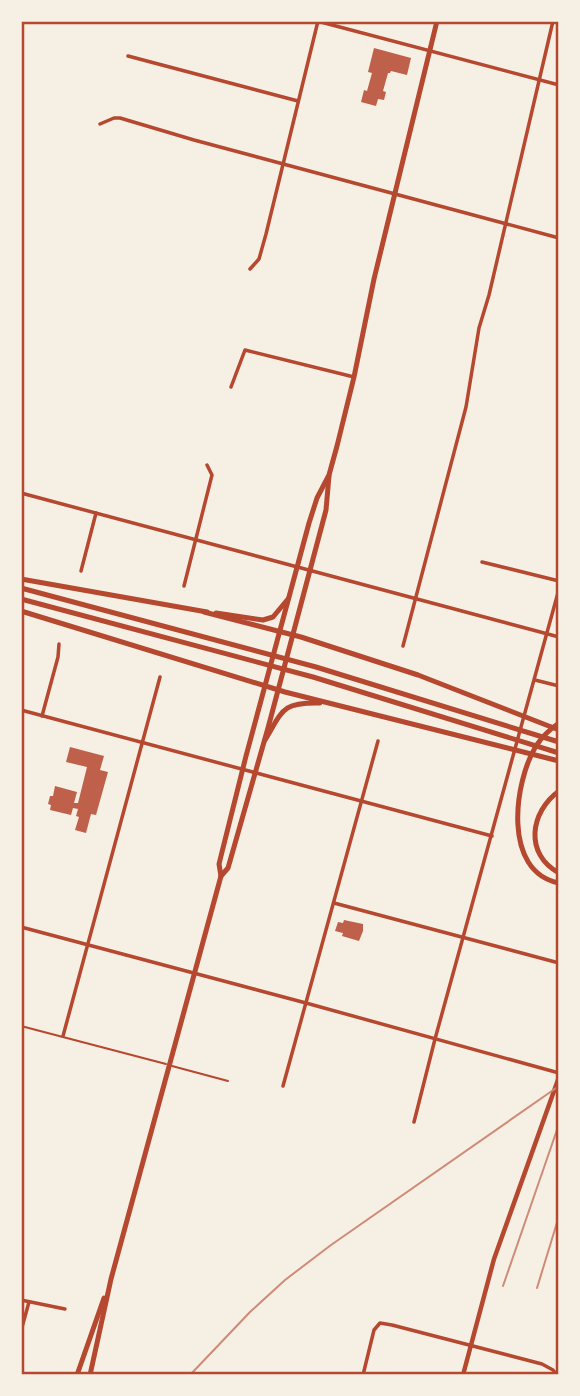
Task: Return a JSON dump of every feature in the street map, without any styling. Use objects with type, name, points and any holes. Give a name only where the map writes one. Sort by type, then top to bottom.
[{"type":"main road","points":[[221,876],[228,868],[265,740],[327,506],[329,475],[437,21]]},
{"type":"main road","points":[[90,1375],[111,1279],[221,876],[219,864],[279,631],[315,504],[329,475]]},
{"type":"main road","points":[[21,579],[263,620],[273,617],[288,599]]},
{"type":"main road","points":[[21,588],[316,667],[559,742]]},
{"type":"main road","points":[[21,599],[313,677],[559,753]]},
{"type":"main road","points":[[21,611],[330,704],[559,761]]},
{"type":"main road","points":[[204,612],[293,635],[418,675],[559,730]]},
{"type":"main road","points":[[265,740],[279,715],[292,705],[304,702],[330,704]]},
{"type":"main road","points":[[557,884],[536,871],[528,859],[520,839],[518,814],[524,775],[532,754],[544,736],[559,723]]},
{"type":"main road","points":[[559,790],[541,809],[535,830],[537,848],[545,863],[559,873]]},
{"type":"main road","points":[[76,1375],[111,1279]]},
{"type":"street","points":[[250,269],[260,256],[317,21],[559,85]]},
{"type":"street","points":[[402,646],[466,407],[479,328],[553,21]]},
{"type":"street","points":[[128,56],[298,101]]},
{"type":"street","points":[[100,124],[120,118],[559,238]]},
{"type":"street","points":[[231,387],[245,350],[354,377]]},
{"type":"street","points":[[184,586],[212,475],[207,465]]},
{"type":"street","points":[[21,492],[559,637]]},
{"type":"street","points":[[81,571],[96,513]]},
{"type":"street","points":[[482,562],[559,581]]},
{"type":"street","points":[[414,1122],[559,589]]},
{"type":"street","points":[[42,716],[59,644]]},
{"type":"street","points":[[63,1036],[160,677]]},
{"type":"street","points":[[535,680],[559,687]]},
{"type":"street","points":[[21,710],[492,836]]},
{"type":"street","points":[[283,1086],[378,741]]},
{"type":"street","points":[[334,903],[559,962]]},
{"type":"street","points":[[21,927],[306,1003],[559,1075],[494,1259],[463,1375]]},
{"type":"street","points":[[21,1300],[65,1309]]},
{"type":"street","points":[[21,1331],[29,1302]]},
{"type":"street","points":[[363,1375],[374,1330],[380,1323],[542,1364],[557,1375]]},
{"type":"lane","points":[[21,1026],[228,1081]]},
{"type":"building","points":[[374,48],[411,58],[407,75],[391,71],[388,73],[383,91],[386,92],[384,100],[378,99],[376,106],[361,102],[372,73],[368,72]]},
{"type":"building","points":[[70,747],[104,756],[100,770],[108,772],[96,815],[91,814],[86,833],[75,830],[79,817],[76,816],[78,809],[73,808],[71,815],[50,810],[51,805],[48,804],[55,786],[77,792],[74,803],[78,803],[87,767],[66,762]]},
{"type":"building","points":[[344,920],[363,924],[359,941],[335,931],[338,922],[343,923]]},
{"type":"railway","points":[[190,1375],[250,1312],[285,1280],[559,1086]]},
{"type":"railway","points":[[503,1286],[559,1124]]},
{"type":"railway","points":[[537,1288],[559,1216]]}]
